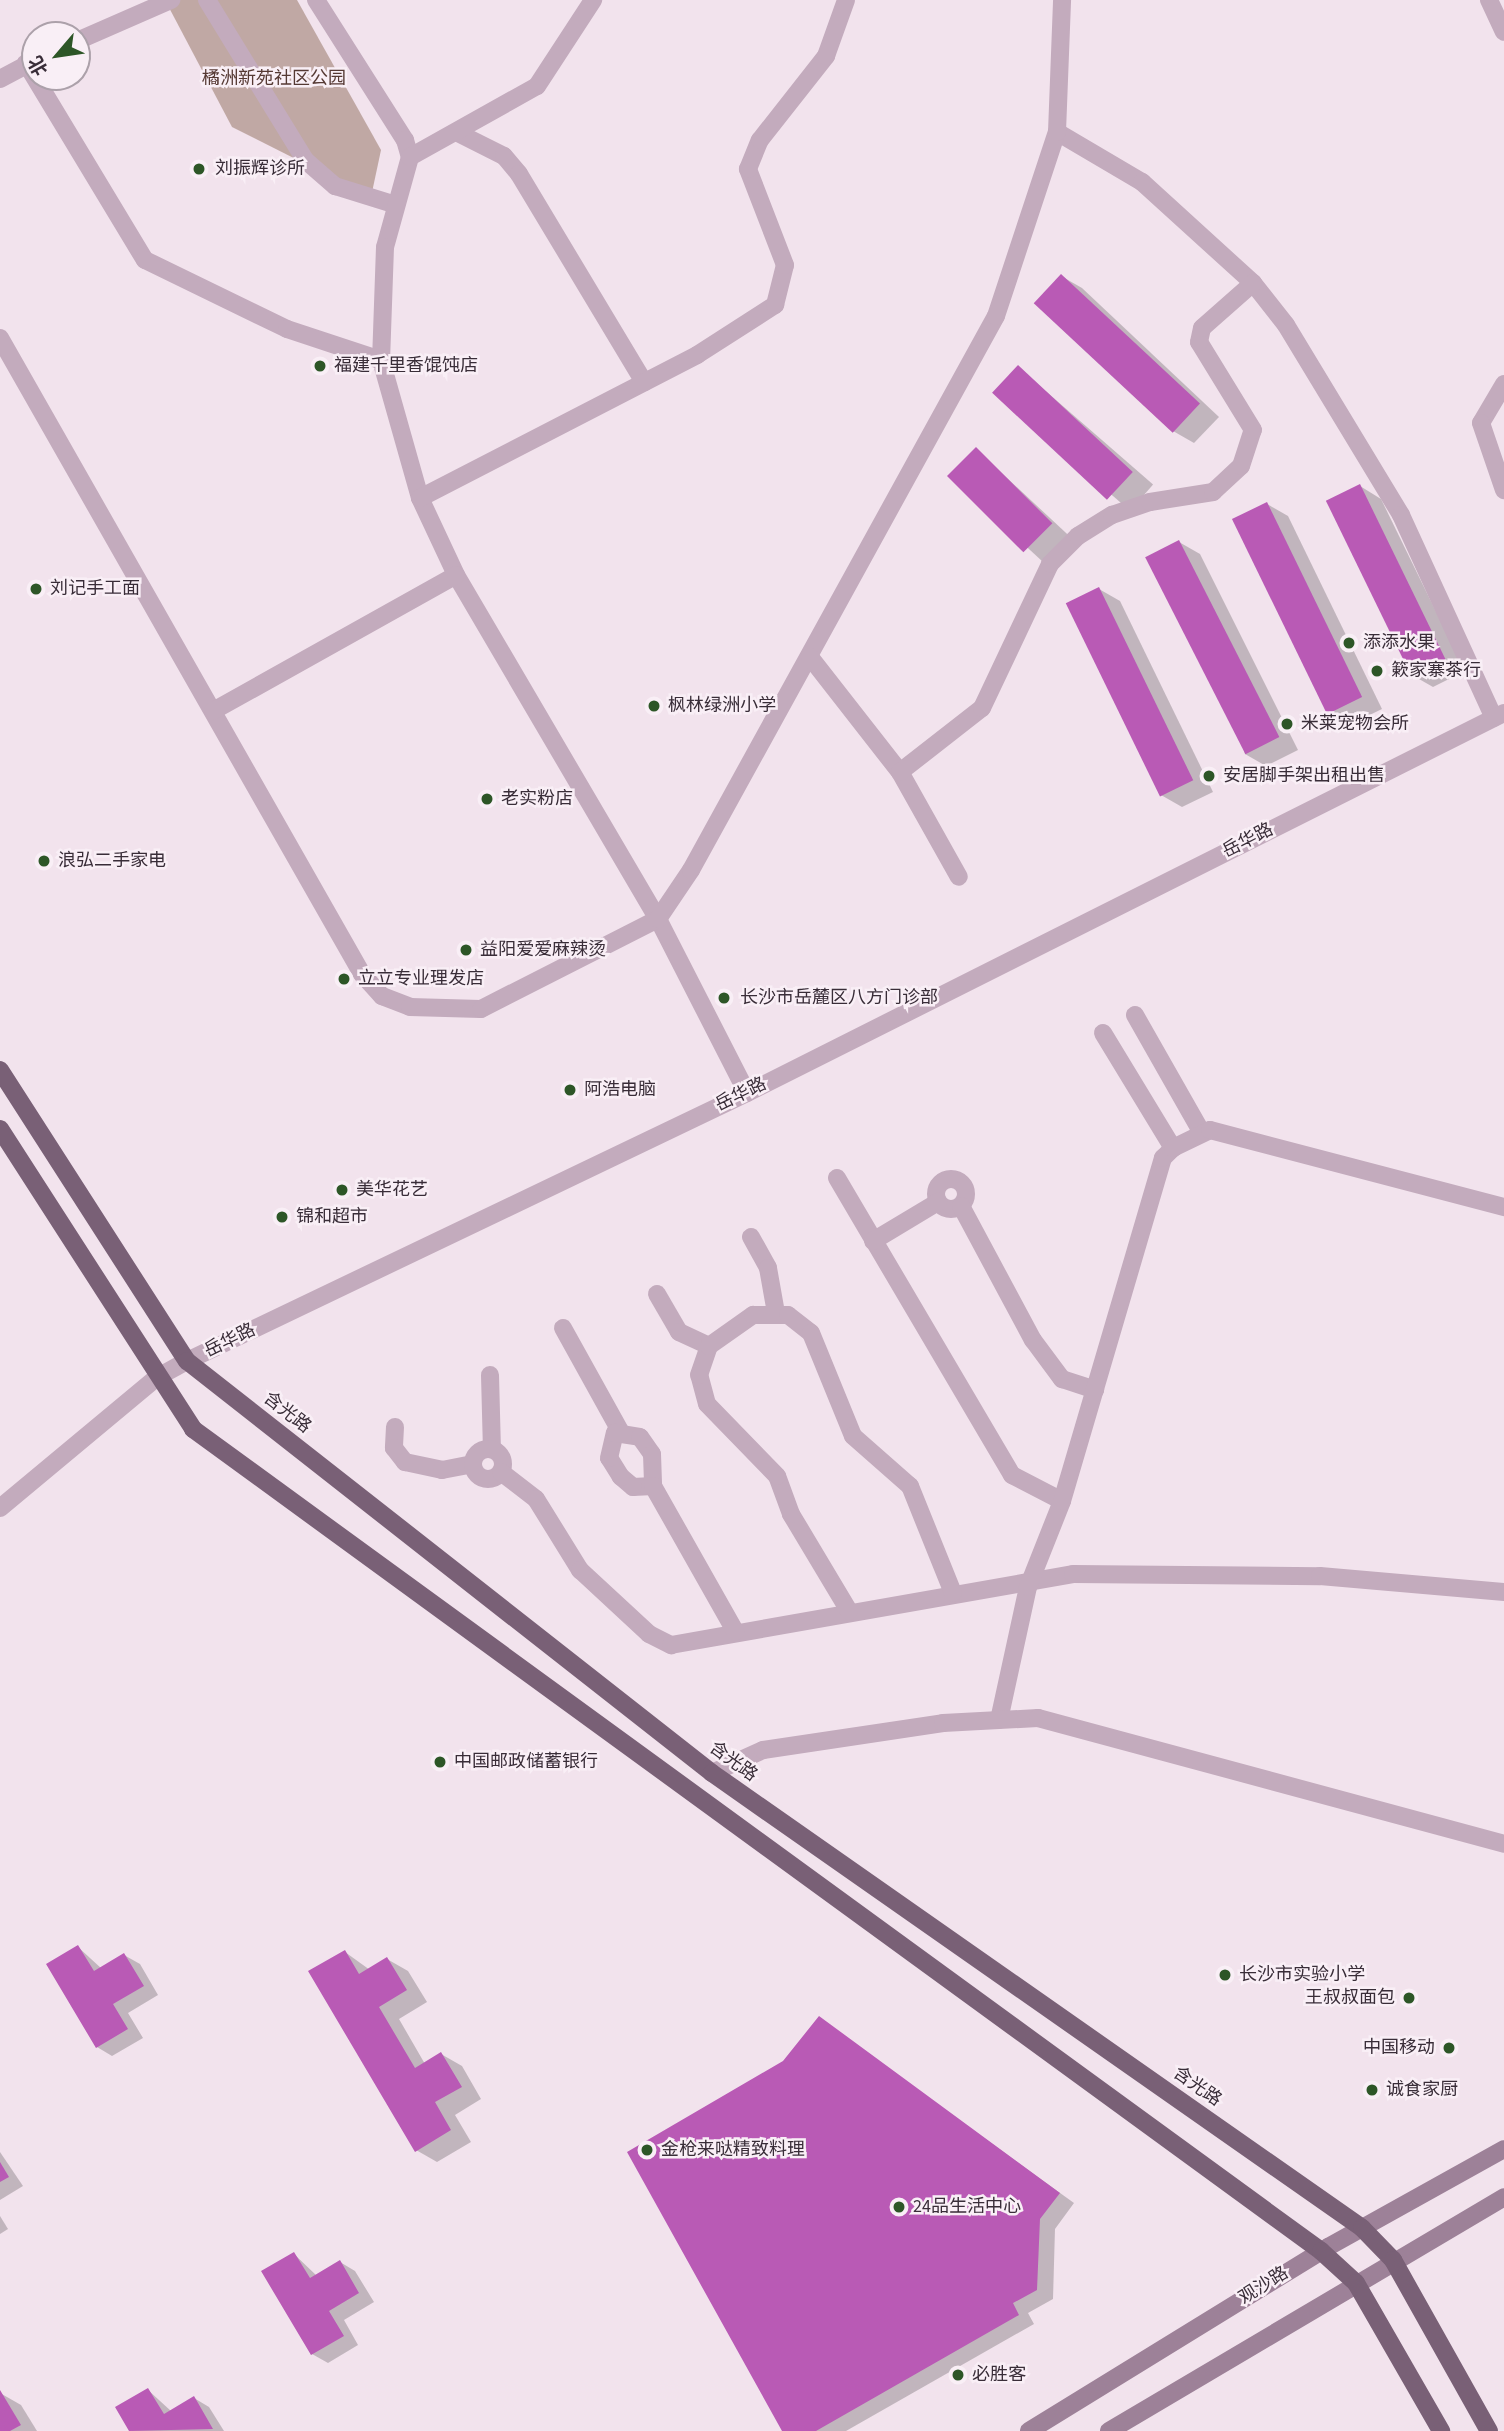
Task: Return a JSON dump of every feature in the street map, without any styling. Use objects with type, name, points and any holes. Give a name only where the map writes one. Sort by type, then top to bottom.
[{"type":"main road","name":"含光路","points":[[0,1070],[187,1361],[712,1773],[1362,2228],[1393,2260],[1489,2431]]},
{"type":"main road","points":[[0,1129],[156,1378],[193,1429],[1321,2251],[1356,2283],[1441,2431]]},
{"type":"main road","name":"观沙路","points":[[1029,2431],[1321,2251],[1504,2149]]},
{"type":"main road","points":[[1109,2431],[1393,2260],[1504,2197]]},
{"type":"street","points":[[91,35],[171,0]]},
{"type":"street","points":[[207,0],[305,160],[335,186],[396,205]]},
{"type":"street","points":[[316,0],[405,140],[410,157],[385,247],[381,360],[420,498],[456,575],[658,919],[747,1093]]},
{"type":"street","points":[[410,157],[458,133],[537,86],[593,0]]},
{"type":"street","points":[[420,498],[644,382],[775,305],[785,265],[748,169],[760,140],[826,55],[846,0]]},
{"type":"street","points":[[0,338],[362,974],[382,996],[432,1011],[481,1009],[658,919],[810,657],[976,359],[1057,132],[1062,0]]},
{"type":"street","points":[[1489,0],[1504,32]]},
{"type":"street","points":[[0,79],[21,67]]},
{"type":"street","points":[[48,91],[145,260],[287,329],[381,360]]},
{"type":"street","points":[[1057,132],[1142,183],[1253,283],[1286,325],[1401,515],[1499,716]]},
{"type":"street","points":[[458,133],[504,156],[519,174],[644,382]]},
{"type":"street","points":[[900,772],[982,708],[1050,564],[1078,536],[1112,515],[1213,492],[1241,466],[1253,430],[1199,342],[1202,328],[1253,283]]},
{"type":"street","points":[[1504,384],[1481,424],[1504,490]]},
{"type":"street","points":[[213,711],[456,575]]},
{"type":"street","points":[[810,657],[900,772],[959,877]]},
{"type":"street","name":"岳华路","points":[[0,1508],[156,1378],[187,1361],[747,1093],[1499,716]]},
{"type":"street","points":[[1135,1015],[1202,1133]]},
{"type":"street","points":[[1103,1033],[1173,1148]]},
{"type":"street","points":[[999,1720],[1031,1579],[1062,1501],[1163,1158],[1173,1148],[1202,1133],[1504,1207]]},
{"type":"street","points":[[837,1178],[1012,1475],[1062,1501]]},
{"type":"street","points":[[938,1202],[937,1187],[950,1179],[963,1186],[961,1206],[1033,1340],[1062,1379],[1095,1390]]},
{"type":"street","points":[[873,1241],[938,1202],[961,1206]]},
{"type":"street","points":[[751,1237],[768,1268],[776,1313]]},
{"type":"street","points":[[657,1294],[679,1332],[709,1346]]},
{"type":"street","points":[[849,1611],[791,1514],[777,1476],[707,1404],[699,1375],[709,1346],[736,1321],[776,1313],[811,1334],[853,1436],[910,1486],[953,1592]]},
{"type":"street","points":[[563,1328],[620,1432],[640,1437],[652,1454],[653,1486],[735,1631]]},
{"type":"street","points":[[490,1375],[492,1448]]},
{"type":"street","points":[[395,1427],[394,1448],[405,1462],[442,1470],[472,1464]]},
{"type":"street","points":[[620,1432],[608,1441],[609,1458],[633,1487],[653,1486]]},
{"type":"street","points":[[472,1464],[475,1455],[492,1448]]},
{"type":"street","points":[[492,1448],[500,1454],[501,1472],[536,1499],[580,1570],[649,1634],[671,1645],[735,1631],[1031,1579],[1320,1576],[1504,1592]]},
{"type":"street","points":[[472,1464],[484,1479],[501,1472]]},
{"type":"street","points":[[712,1773],[763,1750],[999,1720],[1038,1718],[1091,1729],[1504,1844]]},
{"type":"green space","name":"橘洲新苑社区公园","points":[[165,0],[297,0],[381,150],[371,197],[232,127]]},
{"type":"building","points":[[1061,274],[1200,404],[1173,433],[1034,303]]},
{"type":"building","points":[[1018,365],[1133,472],[1107,500],[992,393]]},
{"type":"building","points":[[976,447],[1052,523],[1023,552],[947,476]]},
{"type":"building","points":[[1360,484],[1445,659],[1411,676],[1326,501]]},
{"type":"building","points":[[1267,502],[1362,697],[1327,714],[1232,519]]},
{"type":"building","points":[[1179,540],[1279,737],[1245,754],[1145,557]]},
{"type":"building","points":[[1099,587],[1193,780],[1160,796],[1066,603]]},
{"type":"building","points":[[78,1945],[94,1971],[124,1953],[144,1986],[113,2004],[128,2029],[96,2048],[46,1964]]},
{"type":"building","points":[[345,1950],[359,1974],[387,1957],[407,1990],[379,2007],[415,2068],[441,2052],[462,2087],[435,2102],[451,2130],[415,2152],[308,1971]]},
{"type":"building","points":[[819,2016],[1060,2193],[1040,2219],[1037,2290],[1013,2303],[1019,2315],[816,2431],[782,2431],[627,2152],[783,2061]]},
{"type":"building","points":[[0,2162],[9,2177],[0,2182]]},
{"type":"building","points":[[294,2252],[310,2278],[340,2260],[359,2293],[329,2311],[344,2336],[311,2355],[261,2271]]},
{"type":"building","points":[[148,2388],[164,2414],[194,2396],[213,2429],[129,2431],[115,2407]]},
{"type":"building","points":[[0,2390],[21,2425],[10,2431],[0,2431]]},
{"type":"place","name":"刘振辉诊所","points":[[199,169]]},
{"type":"place","name":"福建千里香馄饨店","points":[[320,366]]},
{"type":"place","name":"刘记手工面","points":[[36,589]]},
{"type":"place","name":"添添水果","points":[[1349,643]]},
{"type":"place","name":"簌家寨茶行","points":[[1377,671]]},
{"type":"place","name":"枫林绿洲小学","points":[[654,706]]},
{"type":"place","name":"米莱宠物会所","points":[[1287,724]]},
{"type":"place","name":"安居脚手架出租出售","points":[[1209,776]]},
{"type":"place","name":"老实粉店","points":[[487,799]]},
{"type":"place","name":"浪弘二手家电","points":[[44,861]]},
{"type":"place","name":"益阳爱爱麻辣烫","points":[[466,950]]},
{"type":"place","name":"立立专业理发店","points":[[344,979]]},
{"type":"place","name":"长沙市岳麓区八方门诊部","points":[[724,998]]},
{"type":"place","name":"阿浩电脑","points":[[570,1090]]},
{"type":"place","name":"美华花艺","points":[[342,1190]]},
{"type":"place","name":"锦和超市","points":[[282,1217]]},
{"type":"place","name":"中国邮政储蓄银行","points":[[440,1762]]},
{"type":"place","name":"长沙市实验小学","points":[[1225,1975]]},
{"type":"place","name":"王叔叔面包","points":[[1409,1998]]},
{"type":"place","name":"中国移动","points":[[1449,2048]]},
{"type":"place","name":"诚食家厨","points":[[1372,2090]]},
{"type":"place","name":"金枪来哒精致料理","points":[[647,2150]]},
{"type":"place","name":"24品生活中心","points":[[899,2207]]},
{"type":"place","name":"必胜客","points":[[958,2375]]}]
